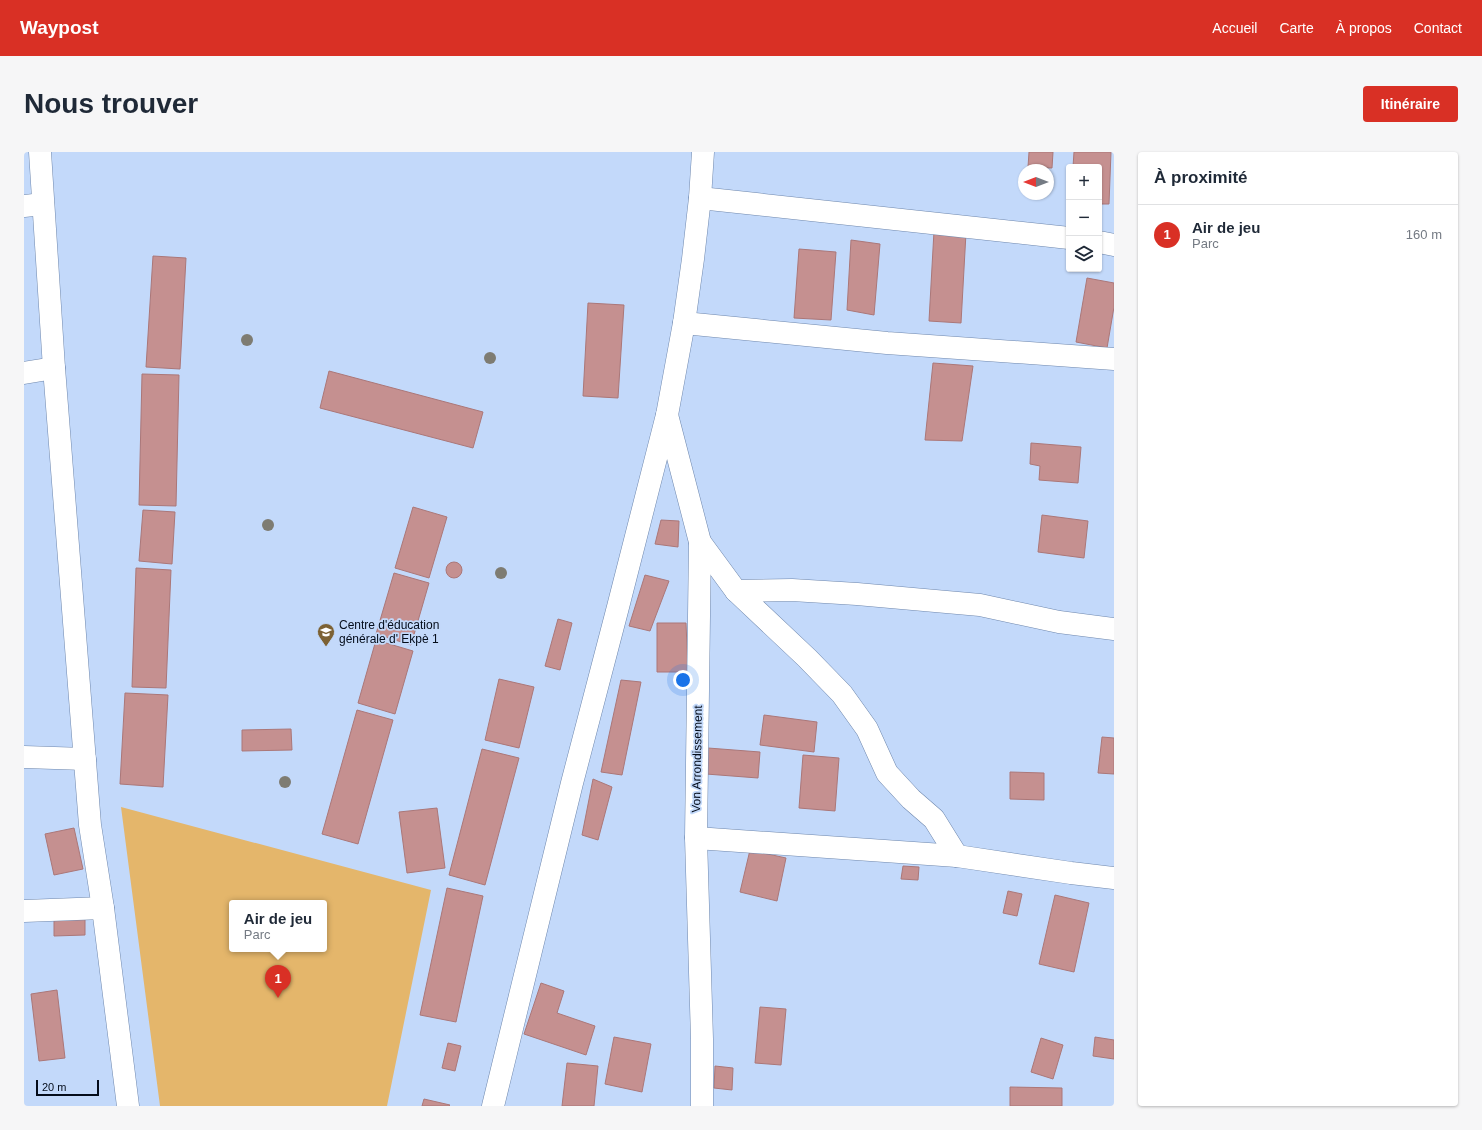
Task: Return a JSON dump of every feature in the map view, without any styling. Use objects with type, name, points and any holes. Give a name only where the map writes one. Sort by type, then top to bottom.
[{"type":"street","points":[[40,152],[33,205],[54,368],[90,825],[128,1106]]},
{"type":"street","points":[[493,1106],[572,783],[667,415],[684,322],[693,259],[700,198],[703,152]]},
{"type":"street","points":[[700,198],[1066,238]]},
{"type":"street","points":[[1102,243],[1114,245]]},
{"type":"street","points":[[684,322],[887,343],[1114,359]]},
{"type":"street","points":[[24,373],[54,368]]},
{"type":"street","name":"Von Arrondissement","points":[[667,415],[700,542],[696,838],[702,1039],[702,1106]]},
{"type":"street","points":[[700,542],[736,591],[807,658],[842,694],[867,729],[887,773],[911,799],[934,820],[957,856]]},
{"type":"street","points":[[736,591],[799,591],[857,594],[980,605],[1059,622],[1114,629]]},
{"type":"street","points":[[24,757],[85,759]]},
{"type":"street","points":[[696,838],[957,856],[1114,878]]},
{"type":"street","points":[[24,911],[102,908]]},
{"type":"shaded area","points":[[121,807],[431,890],[387,1106],[160,1106]]},
{"type":"building","points":[[1029,152],[1053,152],[1052,164],[1028,164]]},
{"type":"building","points":[[1074,152],[1111,152],[1109,204],[1102,204],[1102,164],[1073,164]]},
{"type":"building","points":[[934,231],[966,233],[961,323],[929,321]]},
{"type":"building","points":[[851,240],[880,244],[874,315],[847,310]]},
{"type":"building","points":[[799,249],[836,252],[831,320],[794,318]]},
{"type":"building","points":[[153,256],[186,258],[180,369],[146,367]]},
{"type":"building","points":[[1087,278],[1114,283],[1114,307],[1107,348],[1076,342]]},
{"type":"building","points":[[588,303],[624,305],[618,398],[583,396]]},
{"type":"building","points":[[933,363],[973,366],[962,441],[925,440]]},
{"type":"building","points":[[329,371],[483,412],[473,448],[320,408]]},
{"type":"building","points":[[142,374],[179,375],[176,506],[139,505]]},
{"type":"building","points":[[1031,443],[1081,447],[1078,483],[1039,480],[1040,466],[1030,464]]},
{"type":"building","points":[[413,507],[447,517],[429,578],[395,568]]},
{"type":"building","points":[[143,510],[175,512],[172,564],[139,561]]},
{"type":"building","points":[[1042,515],[1088,521],[1084,558],[1038,552]]},
{"type":"building","points":[[661,520],[679,521],[678,547],[655,544]]},
{"type":"building","points":[[451,562],[457,562],[462,567],[460,576],[457,578],[451,578],[446,573],[446,567]]},
{"type":"building","points":[[136,568],[171,570],[166,688],[132,687]]},
{"type":"building","points":[[394,573],[429,583],[411,645],[376,634]]},
{"type":"building","points":[[645,575],[669,581],[650,631],[629,626]]},
{"type":"building","points":[[558,619],[572,623],[560,670],[545,666]]},
{"type":"building","points":[[657,623],[686,623],[688,672],[657,672]]},
{"type":"building","points":[[376,640],[413,651],[395,714],[358,703]]},
{"type":"building","points":[[499,679],[534,687],[519,748],[485,740]]},
{"type":"building","points":[[621,680],[641,682],[622,775],[601,772]]},
{"type":"building","points":[[125,693],[168,695],[163,787],[120,784]]},
{"type":"building","points":[[357,710],[393,720],[358,844],[322,834]]},
{"type":"building","points":[[764,715],[817,722],[814,752],[760,745]]},
{"type":"building","points":[[291,729],[292,750],[242,751],[242,730]]},
{"type":"building","points":[[1102,737],[1114,738],[1114,774],[1098,773]]},
{"type":"building","points":[[708,748],[760,752],[758,778],[706,774]]},
{"type":"building","points":[[482,749],[519,758],[485,885],[449,875]]},
{"type":"building","points":[[803,755],[839,758],[835,811],[799,808]]},
{"type":"building","points":[[1010,772],[1044,773],[1044,800],[1010,799]]},
{"type":"building","points":[[593,779],[612,787],[598,840],[582,835]]},
{"type":"building","points":[[437,808],[445,868],[407,873],[399,812]]},
{"type":"building","points":[[74,828],[83,869],[54,875],[45,834]]},
{"type":"building","points":[[750,850],[786,858],[777,901],[740,892]]},
{"type":"building","points":[[903,866],[919,867],[918,880],[901,879]]},
{"type":"building","points":[[447,888],[483,896],[456,1022],[420,1015]]},
{"type":"building","points":[[1008,891],[1022,894],[1017,916],[1003,913]]},
{"type":"building","points":[[1055,895],[1089,903],[1074,972],[1039,964]]},
{"type":"building","points":[[85,917],[85,935],[54,936],[54,918]]},
{"type":"building","points":[[541,983],[564,991],[557,1013],[595,1026],[586,1055],[524,1034]]},
{"type":"building","points":[[57,990],[65,1058],[39,1061],[31,994]]},
{"type":"building","points":[[760,1007],[786,1009],[781,1065],[755,1063]]},
{"type":"building","points":[[614,1037],[651,1044],[642,1092],[605,1084]]},
{"type":"building","points":[[1095,1037],[1114,1040],[1114,1059],[1093,1056]]},
{"type":"building","points":[[1041,1038],[1063,1045],[1053,1079],[1031,1072]]},
{"type":"building","points":[[448,1043],[461,1046],[455,1071],[442,1068]]},
{"type":"building","points":[[567,1063],[598,1066],[594,1106],[562,1106]]},
{"type":"building","points":[[715,1066],[733,1068],[732,1090],[714,1088]]},
{"type":"building","points":[[1010,1087],[1062,1088],[1062,1106],[1010,1106]]},
{"type":"building","points":[[424,1099],[450,1105],[422,1106]]},
{"type":"place","name":"Centre d'éducation générale d' Ekpè 1","points":[[326,647]]},
{"type":"place","name":"Air de jeu","points":[[278,998]]}]
